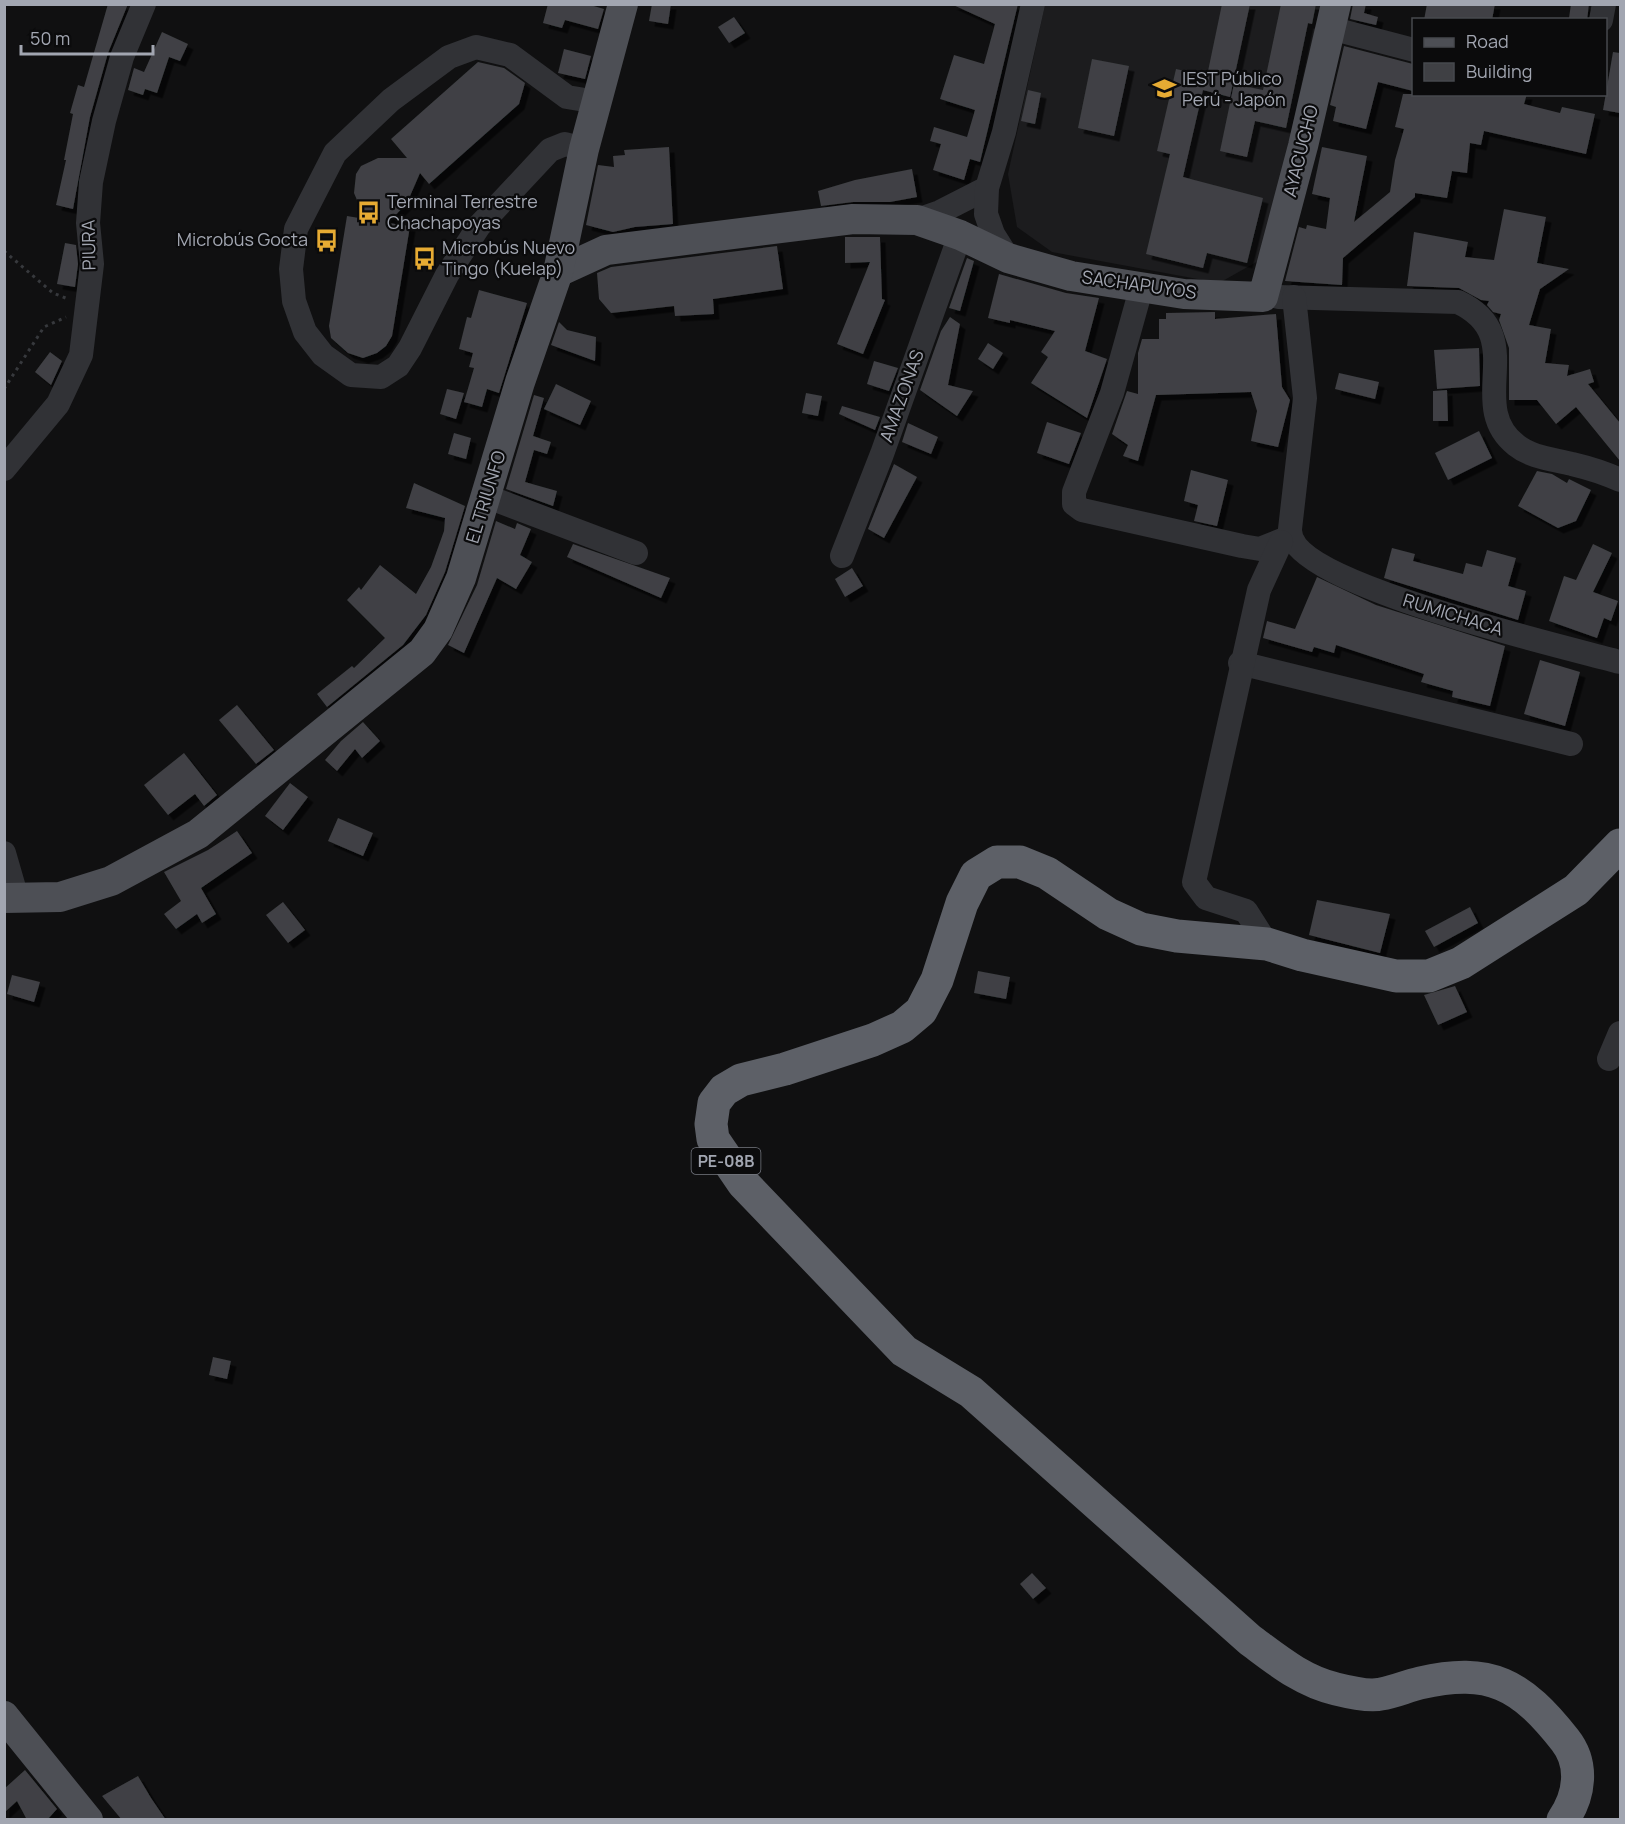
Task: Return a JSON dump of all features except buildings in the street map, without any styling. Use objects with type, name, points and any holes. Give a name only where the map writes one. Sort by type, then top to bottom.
[{"type":"highway","name":"PE-08B","points":[[1563,1820],[1576,1795],[1579,1779],[1577,1762],[1559,1732],[1513,1690],[1477,1676],[1453,1677],[1378,1695],[1336,1689],[1307,1680],[1284,1665],[1250,1640],[971,1392],[904,1351],[771,1215],[743,1183],[713,1139],[711,1124],[714,1103],[724,1090],[741,1080],[785,1070],[873,1040],[902,1027],[921,1011],[937,980],[962,903],[976,875],[997,862],[1020,862],[1047,873],[1108,914],[1141,929],[1177,936],[1267,944],[1302,955],[1396,976],[1429,976],[1461,963],[1576,890],[1620,845]]},
{"type":"main road","name":"EL TRIUNFO","points":[[11,898],[60,897],[111,881],[151,861],[207,828],[422,652],[438,630],[461,578],[488,497],[520,382],[558,272],[584,148],[623,4]]},
{"type":"main road","name":"AYACUCHO","points":[[1263,297],[1333,16]]},
{"type":"main road","name":"SACHAPUYOS","points":[[558,272],[606,250],[853,219],[917,220],[960,235],[1008,258],[1071,276],[1184,294],[1263,297]]},
{"type":"main road","points":[[4,1716],[88,1820]]},
{"type":"street","name":"PIURA","points":[[4,470],[58,404],[81,355],[92,264],[88,223],[91,182],[104,121],[122,57],[144,4]]},
{"type":"street","points":[[1008,258],[993,234],[986,214],[987,188],[1004,132],[1033,4]]},
{"type":"street","points":[[1333,16],[1412,50]]},
{"type":"street","points":[[584,148],[565,144],[550,150],[479,226],[447,275],[410,348],[398,366],[381,376],[351,375],[323,355],[305,332],[294,301],[291,269],[296,229],[335,153],[391,100],[449,57],[476,47],[510,55],[567,97],[597,102]]},
{"type":"street","points":[[917,220],[940,212],[987,188]]},
{"type":"street","name":"AMAZONAS","points":[[842,556],[882,454],[960,235]]},
{"type":"street","points":[[1142,289],[1112,393],[1074,492],[1074,504],[1082,510],[1242,546],[1260,549],[1289,541]]},
{"type":"street","name":"SACHAPUYOS","points":[[1263,297],[1458,302],[1476,310],[1487,322],[1493,337],[1494,406],[1498,425],[1515,445],[1538,457],[1598,470],[1620,480]]},
{"type":"street","points":[[1267,944],[1246,911],[1206,898],[1194,882],[1240,663],[1258,590],[1289,541],[1305,398],[1294,297]]},
{"type":"street","points":[[488,497],[636,553]]},
{"type":"street","name":"RUMICHACA","points":[[1289,541],[1308,556],[1332,570],[1382,594],[1494,628],[1620,662]]},
{"type":"street","points":[[1240,663],[1571,744]]},
{"type":"street","points":[[4,853],[11,898]]},
{"type":"street","points":[[1608,1059],[1620,1033]]},
{"type":"path","points":[[4,251],[53,293],[86,307]]},
{"type":"path","points":[[4,389],[45,327],[86,307]]},
{"type":"shaded area","name":"IEST Público Perú - Japón","points":[[1045,5],[1323,5],[1260,260],[1219,283],[1052,252],[1017,227],[1008,174]]},
{"type":"place","name":"IEST Público Perú - Japón","points":[[1164,89]]},
{"type":"place","name":"Terminal Terrestre Chachapoyas","points":[[369,212]]},
{"type":"place","name":"Microbús Gocta","points":[[326,240]]},
{"type":"place","name":"Microbús Nuevo Tingo (Kuelap)","points":[[424,258]]}]
